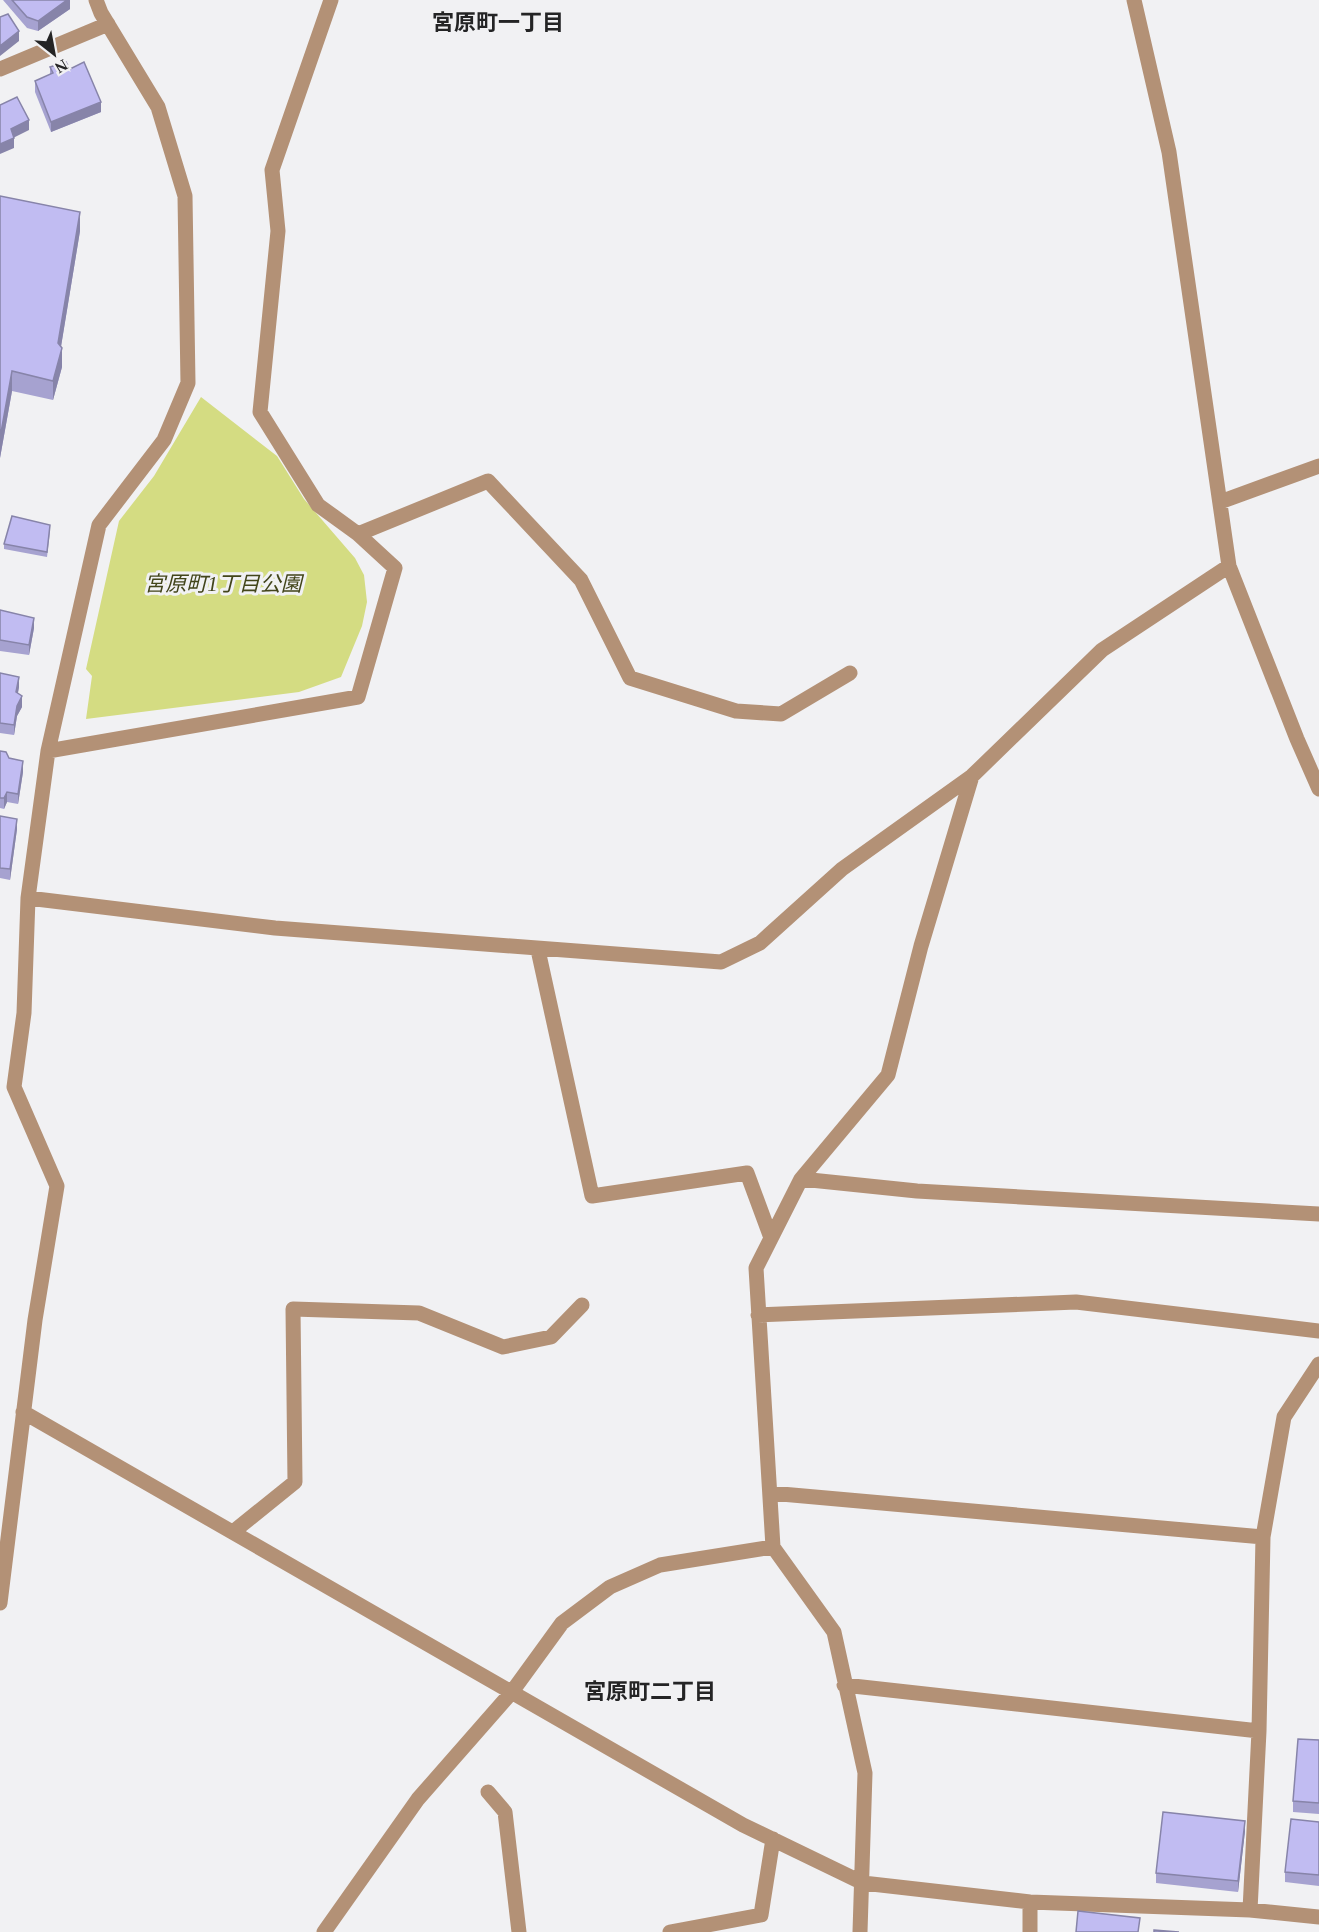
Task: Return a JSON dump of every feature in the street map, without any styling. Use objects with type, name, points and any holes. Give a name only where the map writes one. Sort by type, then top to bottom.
[{"type":"street","points":[[0,1603],[35,1320],[57,1186],[14,1087],[24,1013],[28,898],[48,751],[99,525],[164,440],[188,383],[185,196],[158,107],[96,0]]},
{"type":"street","points":[[48,751],[358,697],[395,568],[358,534],[318,505],[260,412],[278,231],[272,170],[331,0]]},
{"type":"street","points":[[1134,0],[1169,152],[1229,566],[1319,789]]},
{"type":"street","points":[[0,69],[108,24]]},
{"type":"street","points":[[1220,502],[1319,466]]},
{"type":"street","points":[[358,534],[488,482],[581,580],[630,678],[736,711],[781,714],[850,673]]},
{"type":"street","points":[[28,898],[274,928],[538,950],[721,962],[760,943],[842,869],[972,776],[1102,650],[1229,566]]},
{"type":"street","points":[[860,1932],[865,1773],[834,1632],[773,1547],[756,1268],[801,1179],[888,1075],[921,946],[972,776]]},
{"type":"street","points":[[538,950],[592,1196],[747,1173],[771,1238]]},
{"type":"street","points":[[801,1179],[917,1191],[1319,1214]]},
{"type":"street","points":[[758,1315],[1076,1302],[1319,1331]]},
{"type":"street","points":[[233,1532],[295,1482],[292,1309],[420,1313],[503,1347],[551,1337],[582,1305]]},
{"type":"street","points":[[1250,1910],[1259,1731],[1263,1537],[1284,1417],[1319,1364]]},
{"type":"street","points":[[23,1412],[743,1825],[863,1883],[1030,1902],[1250,1910],[1319,1917]]},
{"type":"street","points":[[770,1492],[1263,1537]]},
{"type":"street","points":[[324,1932],[418,1799],[511,1693],[562,1623],[610,1587],[660,1565],[773,1547]]},
{"type":"street","points":[[844,1684],[1259,1731]]},
{"type":"street","points":[[488,1792],[505,1812],[519,1932]]},
{"type":"street","points":[[670,1932],[761,1915],[773,1839]]},
{"type":"street","points":[[1030,1902],[1030,1932]]},
{"type":"green space","name":"宮原町1丁目公園","points":[[201,397],[277,456],[304,499],[355,558],[364,575],[367,602],[362,626],[341,677],[299,692],[86,719],[92,676],[86,669],[119,521],[154,476]]},
{"type":"building","points":[[12,0],[67,0],[38,21],[27,17]]},
{"type":"building","points":[[8,14],[19,31],[0,46],[0,17]]},
{"type":"building","points":[[66,62],[70,69],[84,62],[101,102],[51,122],[35,81],[53,73],[50,67]]},
{"type":"building","points":[[17,97],[29,120],[11,129],[14,138],[0,144],[0,105]]},
{"type":"building","points":[[0,196],[80,212],[58,343],[62,348],[53,381],[12,371],[0,438]]},
{"type":"building","points":[[12,516],[50,525],[47,552],[4,544]]},
{"type":"building","points":[[0,610],[34,618],[29,645],[0,640]]},
{"type":"building","points":[[0,673],[19,677],[16,692],[22,696],[17,706],[14,725],[0,723]]},
{"type":"building","points":[[0,751],[6,752],[9,758],[23,761],[18,794],[7,792],[4,798],[0,798]]},
{"type":"building","points":[[0,816],[17,819],[10,869],[0,868]]},
{"type":"building","points":[[1298,1739],[1319,1740],[1319,1803],[1293,1801]]},
{"type":"building","points":[[1163,1812],[1245,1821],[1238,1881],[1156,1873]]},
{"type":"building","points":[[1291,1819],[1319,1822],[1319,1875],[1285,1872]]},
{"type":"building","points":[[1078,1911],[1140,1918],[1138,1932],[1076,1932]]},
{"type":"building","points":[[1154,1930],[1179,1932],[1154,1932]]},
{"type":"district","name":"宮原町一丁目","points":[[498,22]]},
{"type":"district","name":"宮原町二丁目","points":[[650,1691]]}]
